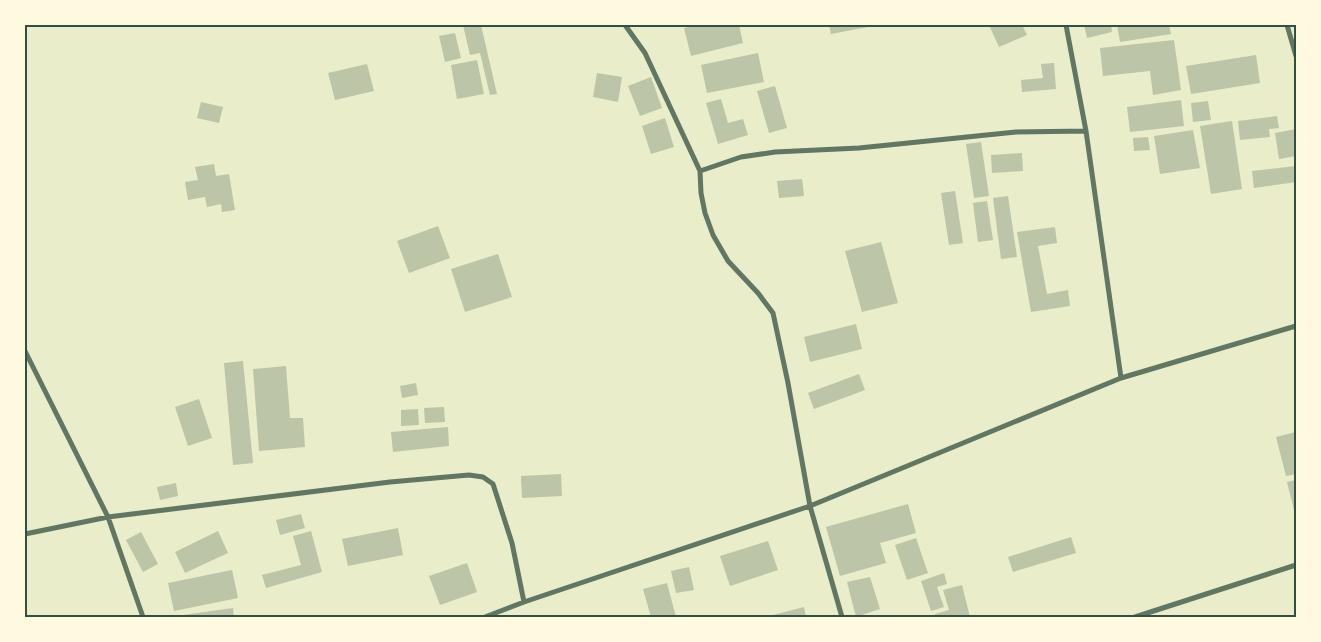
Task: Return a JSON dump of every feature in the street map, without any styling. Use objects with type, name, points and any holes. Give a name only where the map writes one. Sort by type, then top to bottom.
[{"type":"street","points":[[625,25],[645,53],[700,171],[704,207],[714,235],[728,261],[758,293],[773,313],[788,383],[810,506],[842,617]]},
{"type":"street","points":[[1066,25],[1086,131],[1121,378]]},
{"type":"street","points":[[1287,25],[1296,56]]},
{"type":"street","points":[[700,171],[741,157],[775,152],[859,148],[1016,132],[1086,131]]},
{"type":"street","points":[[485,617],[524,602],[810,506],[1121,378],[1296,326]]},
{"type":"street","points":[[25,350],[108,517],[143,617]]},
{"type":"street","points":[[25,534],[108,517],[390,482],[469,475],[483,477],[493,484],[512,543],[524,602]]},
{"type":"street","points":[[1135,617],[1296,565]]},
{"type":"building","points":[[463,25],[481,25],[497,94],[490,95],[480,53],[470,55]]},
{"type":"building","points":[[698,25],[739,25],[743,43],[691,56],[684,28]]},
{"type":"building","points":[[829,25],[873,25],[873,26],[831,34]]},
{"type":"building","points":[[989,25],[1022,25],[1027,35],[999,47]]},
{"type":"building","points":[[1084,25],[1111,25],[1112,32],[1087,38]]},
{"type":"building","points":[[1117,25],[1169,25],[1171,34],[1120,42]]},
{"type":"building","points":[[455,33],[461,58],[445,62],[439,36]]},
{"type":"building","points":[[1174,40],[1181,90],[1153,95],[1150,71],[1103,76],[1100,48]]},
{"type":"building","points":[[758,53],[764,82],[707,93],[701,65]]},
{"type":"building","points":[[1256,55],[1260,83],[1191,94],[1186,66]]},
{"type":"building","points":[[477,60],[484,94],[457,99],[451,65]]},
{"type":"building","points":[[1054,63],[1056,89],[1022,92],[1021,80],[1043,78],[1041,64]]},
{"type":"building","points":[[367,64],[374,91],[335,100],[328,73]]},
{"type":"building","points":[[597,73],[622,77],[618,102],[593,97]]},
{"type":"building","points":[[651,77],[662,108],[640,116],[628,86]]},
{"type":"building","points":[[775,86],[787,128],[769,133],[757,91]]},
{"type":"building","points":[[721,99],[728,123],[743,119],[748,135],[718,144],[706,103]]},
{"type":"building","points":[[1181,100],[1184,126],[1130,132],[1127,107]]},
{"type":"building","points":[[1208,101],[1211,120],[1193,122],[1191,103]]},
{"type":"building","points":[[201,102],[223,107],[219,123],[197,118]]},
{"type":"building","points":[[1277,116],[1279,128],[1269,129],[1270,137],[1240,140],[1238,121]]},
{"type":"building","points":[[665,118],[674,147],[651,154],[642,126]]},
{"type":"building","points":[[1232,121],[1242,189],[1211,194],[1200,126]]},
{"type":"building","points":[[1296,129],[1296,156],[1279,159],[1275,133]]},
{"type":"building","points":[[1193,130],[1200,168],[1160,174],[1154,136]]},
{"type":"building","points":[[1148,137],[1150,150],[1134,151],[1133,138]]},
{"type":"building","points":[[981,142],[989,196],[974,198],[966,144]]},
{"type":"building","points":[[1022,153],[1023,171],[992,173],[991,155]]},
{"type":"building","points":[[214,164],[216,176],[229,174],[235,210],[222,212],[221,204],[207,207],[205,197],[188,200],[185,182],[198,180],[195,167]]},
{"type":"building","points":[[1296,166],[1296,182],[1254,188],[1252,171]]},
{"type":"building","points":[[802,179],[804,196],[779,198],[777,181]]},
{"type":"building","points":[[955,191],[963,243],[949,245],[941,193]]},
{"type":"building","points":[[1008,196],[1017,257],[1001,259],[993,198]]},
{"type":"building","points":[[987,201],[993,240],[978,242],[973,203]]},
{"type":"building","points":[[438,226],[450,258],[409,273],[397,241]]},
{"type":"building","points":[[1055,227],[1057,243],[1038,246],[1047,294],[1068,290],[1070,306],[1031,312],[1017,232]]},
{"type":"building","points":[[881,242],[898,303],[862,312],[845,251]]},
{"type":"building","points":[[498,254],[512,297],[465,312],[451,269]]},
{"type":"building","points":[[856,324],[862,349],[810,362],[804,337]]},
{"type":"building","points":[[243,361],[253,463],[233,465],[224,363]]},
{"type":"building","points":[[286,366],[290,418],[303,418],[305,447],[259,451],[253,369]]},
{"type":"building","points":[[859,374],[865,390],[814,409],[808,393]]},
{"type":"building","points":[[416,383],[418,395],[402,398],[400,386]]},
{"type":"building","points":[[199,399],[212,438],[188,446],[175,407]]},
{"type":"building","points":[[444,407],[445,422],[425,423],[424,408]]},
{"type":"building","points":[[418,409],[419,425],[401,426],[401,410]]},
{"type":"building","points":[[448,427],[449,446],[393,452],[391,432]]},
{"type":"building","points":[[1296,432],[1296,474],[1286,476],[1276,437]]},
{"type":"building","points":[[561,474],[562,496],[522,498],[521,476]]},
{"type":"building","points":[[1296,480],[1296,514],[1295,514],[1287,482]]},
{"type":"building","points":[[176,483],[178,496],[160,500],[157,487]]},
{"type":"building","points":[[908,504],[916,533],[880,543],[886,563],[840,576],[826,527]]},
{"type":"building","points":[[301,514],[305,528],[280,535],[276,520]]},
{"type":"building","points":[[398,528],[403,555],[348,566],[342,539]]},
{"type":"building","points":[[218,531],[228,553],[185,573],[175,552]]},
{"type":"building","points":[[311,531],[322,572],[266,588],[262,575],[301,565],[293,536]]},
{"type":"building","points":[[141,532],[158,564],[143,572],[126,540]]},
{"type":"building","points":[[1071,537],[1076,553],[1013,572],[1008,557]]},
{"type":"building","points":[[916,538],[928,573],[907,580],[895,545]]},
{"type":"building","points":[[768,541],[778,570],[730,586],[720,556]]},
{"type":"building","points":[[467,563],[477,592],[440,605],[429,576]]},
{"type":"building","points":[[689,567],[694,590],[676,593],[671,571]]},
{"type":"building","points":[[232,570],[238,598],[174,611],[168,583]]},
{"type":"building","points":[[944,573],[947,584],[937,587],[944,607],[931,611],[921,581]]},
{"type":"building","points":[[870,577],[880,609],[856,617],[847,582]]},
{"type":"building","points":[[667,583],[676,617],[651,617],[643,589]]},
{"type":"building","points":[[962,585],[970,617],[935,617],[935,614],[949,610],[943,590]]},
{"type":"building","points":[[804,607],[806,617],[769,616]]},
{"type":"building","points":[[233,608],[234,617],[176,617],[176,616]]}]
